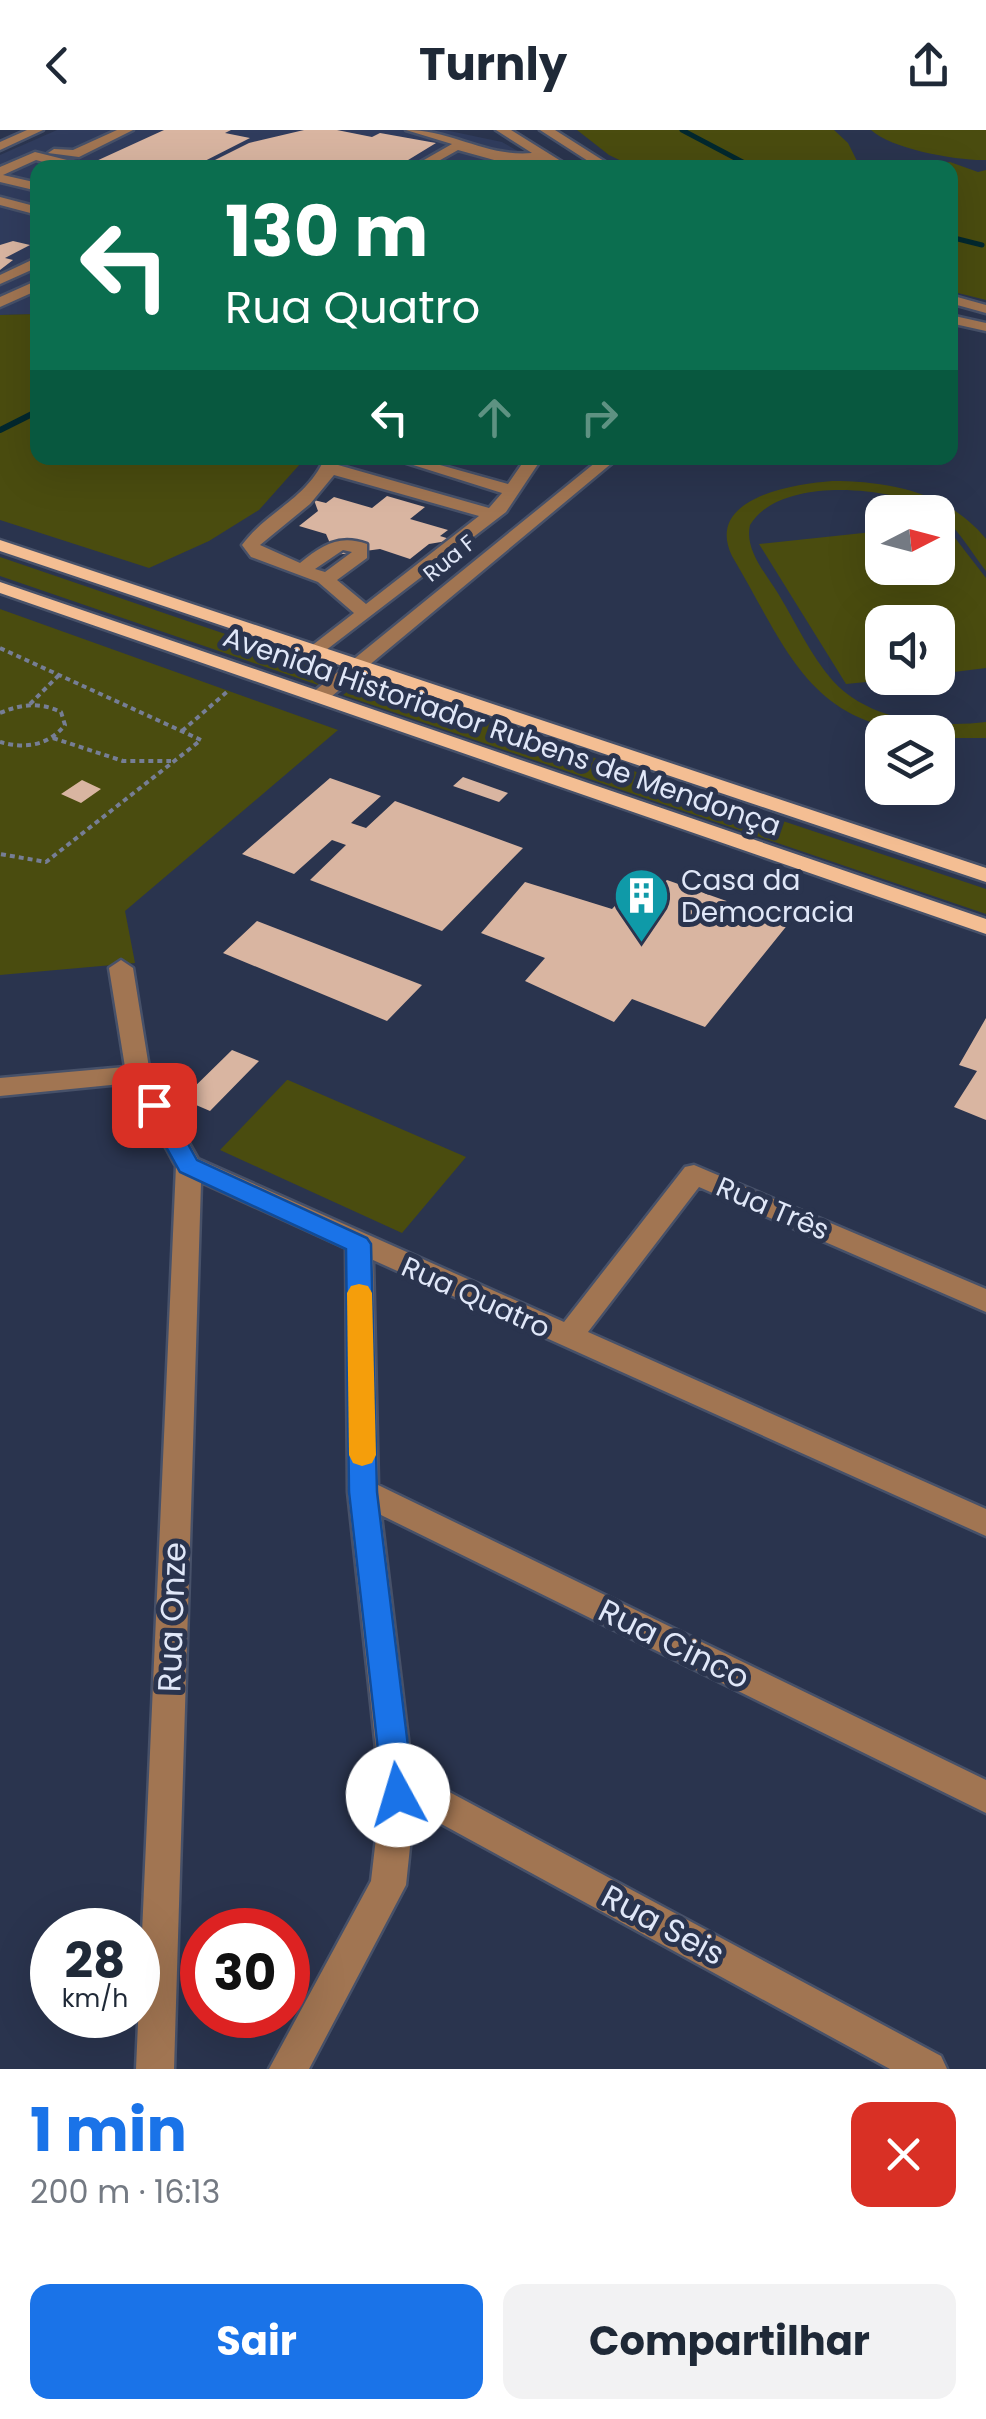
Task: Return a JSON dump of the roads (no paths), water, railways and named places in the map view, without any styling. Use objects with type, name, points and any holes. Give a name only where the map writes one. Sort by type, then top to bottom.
[{"type":"main road","name":"Avenida Historiador Rubens de Mendonça","points":[[0,545],[986,874]]},
{"type":"main road","name":"Avenida Historiador Rubens de Mendonça","points":[[0,587],[986,928]]},
{"type":"street","points":[[0,136],[14,130]]},
{"type":"street","points":[[0,146],[36,130]]},
{"type":"street","points":[[2,172],[96,130]]},
{"type":"street","points":[[43,154],[76,154],[128,130]]},
{"type":"street","points":[[412,130],[510,160]]},
{"type":"street","points":[[502,130],[554,160]]},
{"type":"street","points":[[546,130],[596,160]]},
{"type":"street","points":[[431,160],[458,146]]},
{"type":"street","points":[[475,160],[488,152]]},
{"type":"street","points":[[43,154],[60,160]]},
{"type":"street","points":[[2,172],[30,176]]},
{"type":"street","points":[[2,172],[30,184]]},
{"type":"street","points":[[0,201],[30,209]]},
{"type":"street","points":[[0,280],[30,265]]},
{"type":"street","points":[[0,303],[30,288]]},
{"type":"street","points":[[958,301],[986,309]]},
{"type":"street","points":[[0,303],[30,302]]},
{"type":"street","points":[[958,321],[986,327]]},
{"type":"street","points":[[330,465],[314,493],[251,545],[257,553],[326,580],[365,613]]},
{"type":"street","points":[[337,465],[492,514]]},
{"type":"street","points":[[423,465],[513,491]]},
{"type":"street","points":[[317,650],[492,514],[529,465]]},
{"type":"street","name":"Rua F","points":[[319,697],[355,663],[601,465]]},
{"type":"street","points":[[304,569],[335,545],[347,543],[361,548],[360,554],[326,580]]},
{"type":"street","points":[[121,968],[138,1074],[188,1166]]},
{"type":"street","points":[[0,1086],[138,1074]]},
{"type":"street","name":"Rua Quatro","points":[[188,1166],[986,1524]]},
{"type":"street","name":"Rua Onze","points":[[155,2069],[188,1166]]},
{"type":"street","name":"Rua Três","points":[[568,1338],[694,1174],[986,1300]]},
{"type":"street","points":[[288,2069],[388,1885],[397,1782],[363,1492],[358,1244]]},
{"type":"street","name":"Rua Cinco","points":[[363,1492],[986,1797]]},
{"type":"street","name":"Rua Seis","points":[[397,1782],[928,2069]]},
{"type":"waterway","points":[[682,130],[739,160]]},
{"type":"waterway","points":[[958,239],[982,245]]},
{"type":"waterway","points":[[0,430],[30,415]]},
{"type":"place","name":"Casa da Democracia","points":[[642,945]]}]
